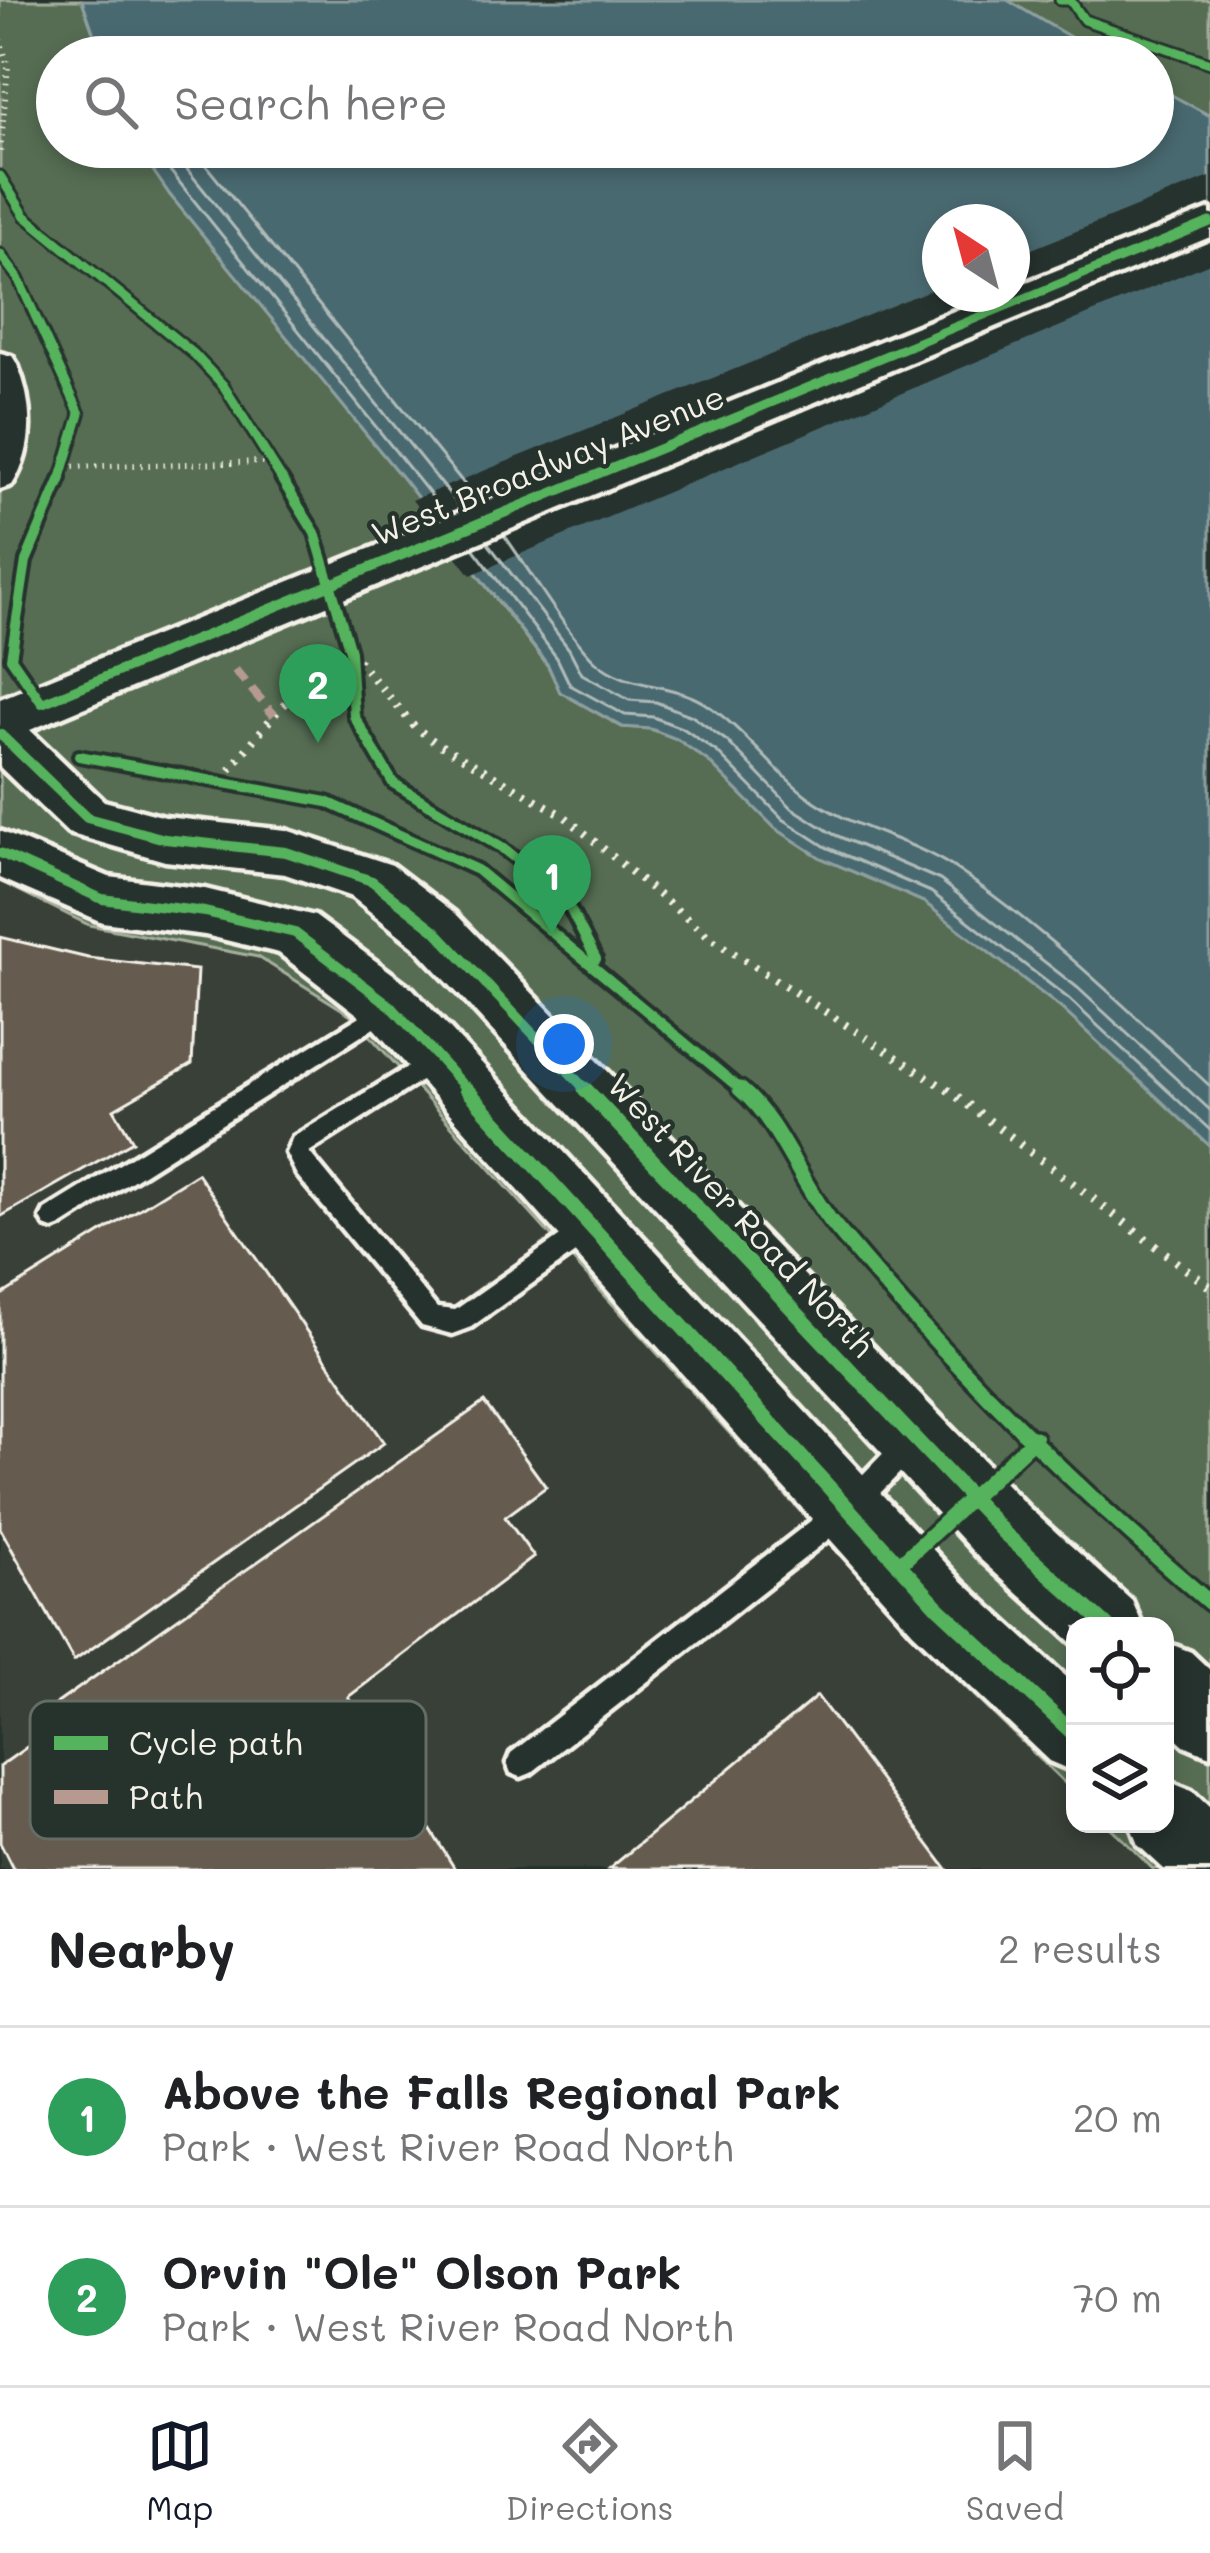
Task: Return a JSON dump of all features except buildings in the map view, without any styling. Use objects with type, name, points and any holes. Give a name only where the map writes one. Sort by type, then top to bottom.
[{"type":"street","name":"West Broadway Avenue","points":[[0,721],[216,628],[1210,222]]},
{"type":"street","points":[[0,364],[7,380],[14,443],[0,477]]},
{"type":"street","name":"West River Road North","points":[[0,734],[87,818],[165,839],[286,852],[371,881],[435,930],[1004,1533],[1097,1617]]},
{"type":"street","points":[[0,854],[101,899],[205,912],[295,933],[391,1006],[938,1607],[1066,1727]]},
{"type":"street","points":[[1174,1686],[1210,1719]]},
{"type":"street","points":[[1174,1826],[1210,1860]]},
{"type":"lane","points":[[53,1218],[391,1006]]},
{"type":"lane","points":[[439,1058],[301,1144],[297,1153],[304,1168],[430,1318],[452,1323],[464,1319],[592,1227]]},
{"type":"lane","points":[[521,1763],[848,1508],[915,1439]]},
{"type":"path","points":[[1060,0],[1071,0],[1084,20],[1130,36]]},
{"type":"path","points":[[0,39],[8,67],[0,154]]},
{"type":"path","points":[[1174,51],[1210,64]]},
{"type":"path","points":[[257,443],[280,480]]},
{"type":"path","points":[[58,486],[72,449]]},
{"type":"path","points":[[66,467],[268,462]]},
{"type":"path","points":[[340,619],[351,673]]},
{"type":"path","points":[[222,779],[274,715],[348,645]]},
{"type":"path","points":[[348,645],[415,727],[435,742],[563,815],[713,940],[930,1076],[1210,1287]]},
{"type":"path","points":[[201,776],[243,784]]},
{"type":"shaded area","points":[[0,881],[89,925],[258,957],[351,1015],[914,1637],[1066,1784],[1066,1833],[1116,1833],[1153,1869],[0,1869]]},
{"type":"green space","points":[[0,0],[82,0],[95,36],[36,36],[36,168],[151,168],[404,480],[548,666],[560,692],[622,727],[651,729],[677,739],[708,761],[775,828],[821,858],[924,902],[1061,1008],[1210,1146],[1210,1869],[1153,1869],[1116,1833],[1174,1833],[1174,1617],[1066,1617],[1066,1784],[914,1637],[351,1015],[258,957],[89,925],[0,881]]},
{"type":"green space","points":[[1007,0],[1210,0],[1210,116],[1174,96],[1174,36],[1068,36]]},
{"type":"water","points":[[82,0],[1007,0],[1068,36],[95,36]]},
{"type":"water","points":[[1174,96],[1210,116],[1210,1146],[1061,1008],[924,902],[821,858],[775,828],[708,761],[677,739],[651,729],[623,727],[560,692],[548,665],[151,168],[1174,168]]},
{"type":"pier","points":[[1210,177],[1210,263],[471,575],[412,500],[922,293],[922,312],[1030,312],[1030,250]]},
{"type":"marked path","points":[[235,670],[274,715]]},
{"type":"cycle path","points":[[1060,0],[1070,0],[1084,20],[1131,36]]},
{"type":"cycle path","points":[[1174,51],[1210,63]]},
{"type":"cycle path","points":[[0,176],[25,216],[194,354],[223,385],[315,533],[350,651],[354,716],[393,783],[502,848],[564,897],[596,959]]},
{"type":"cycle path","points":[[0,254],[18,278],[80,414],[66,467],[26,561],[11,658],[42,703],[1210,222]]},
{"type":"cycle path","points":[[0,734],[87,818],[165,839],[286,852],[372,881],[435,930],[1004,1533],[1097,1617]]},
{"type":"cycle path","points":[[79,756],[327,802],[477,870],[750,1097],[831,1221],[933,1336],[1141,1544],[1210,1603]]},
{"type":"cycle path","points":[[0,853],[102,899],[205,912],[295,933],[391,1006],[938,1607],[1066,1727]]},
{"type":"cycle path","points":[[899,1565],[1035,1438]]},
{"type":"place","name":"Orvin \"Ole\" Olson Park","points":[[318,743]]},
{"type":"place","name":"Above the Falls Regional Park","points":[[552,934]]}]
